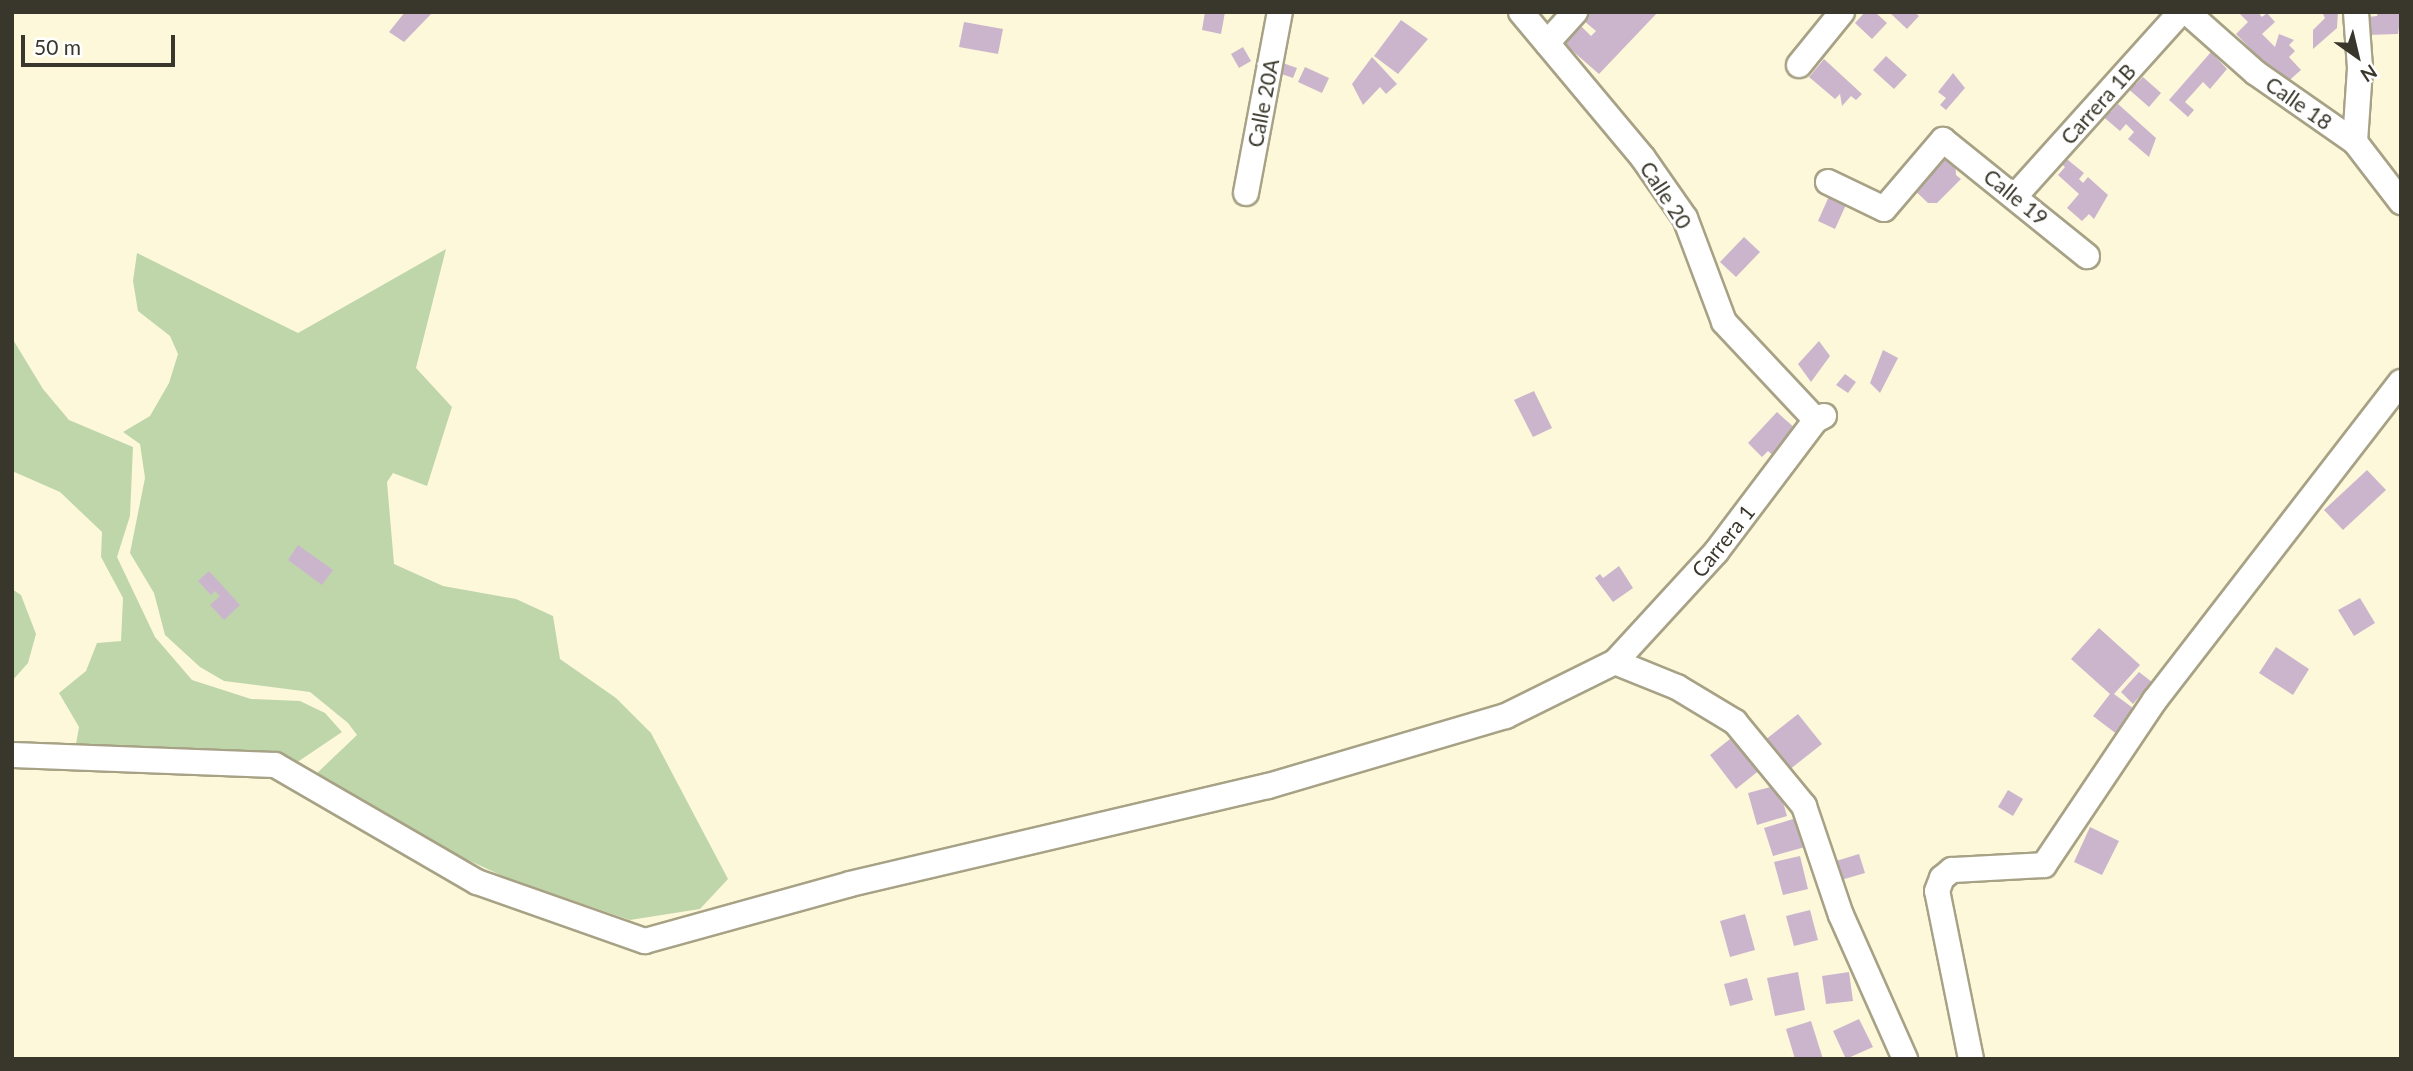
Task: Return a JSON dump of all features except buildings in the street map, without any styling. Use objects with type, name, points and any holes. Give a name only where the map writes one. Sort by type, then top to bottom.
[{"type":"street","name":"Calle 20A","points":[[1246,193],[1280,12]]},
{"type":"street","name":"Calle 20","points":[[1521,12],[1643,158],[1685,218],[1724,322],[1820,418]]},
{"type":"street","points":[[1547,43],[1575,12]]},
{"type":"street","points":[[1798,65],[1842,12]]},
{"type":"street","name":"Carrera 1B","points":[[2016,195],[2181,12]]},
{"type":"street","name":"Calle 18","points":[[2187,12],[2256,73],[2355,142],[2401,202]]},
{"type":"street","points":[[2355,142],[2360,68],[2357,12]]},
{"type":"street","name":"Calle 19","points":[[1828,182],[1884,209],[1943,140],[2016,195],[2087,256]]},
{"type":"street","points":[[1971,1059],[1937,891],[1942,878],[1952,870],[2044,865],[2155,700],[2401,382]]},
{"type":"street","name":"Carrera 1","points":[[1615,662],[1716,552],[1820,418]]},
{"type":"street","points":[[12,755],[275,765],[477,882],[645,941],[850,884],[1268,786],[1506,716],[1615,662],[1677,687],[1735,722],[1804,806],[1841,915],[1905,1059]]},
{"type":"green space","points":[[446,249],[416,368],[452,407],[427,486],[393,473],[387,482],[394,564],[443,586],[516,599],[553,616],[560,659],[616,698],[651,733],[728,879],[700,909],[630,920],[509,879],[440,847],[315,775],[357,735],[348,723],[310,692],[224,681],[200,667],[165,635],[154,593],[130,553],[145,478],[140,444],[123,432],[150,416],[169,383],[178,354],[170,336],[138,311],[133,281],[137,253],[298,333]]},
{"type":"green space","points":[[12,338],[43,389],[69,420],[133,447],[130,516],[117,557],[155,637],[192,680],[251,699],[300,701],[325,713],[342,732],[296,763],[230,753],[76,744],[79,727],[59,693],[86,671],[97,643],[121,641],[123,598],[101,557],[102,532],[60,492],[12,471]]},
{"type":"green space","points":[[12,589],[21,595],[36,634],[28,663],[12,681]]}]
